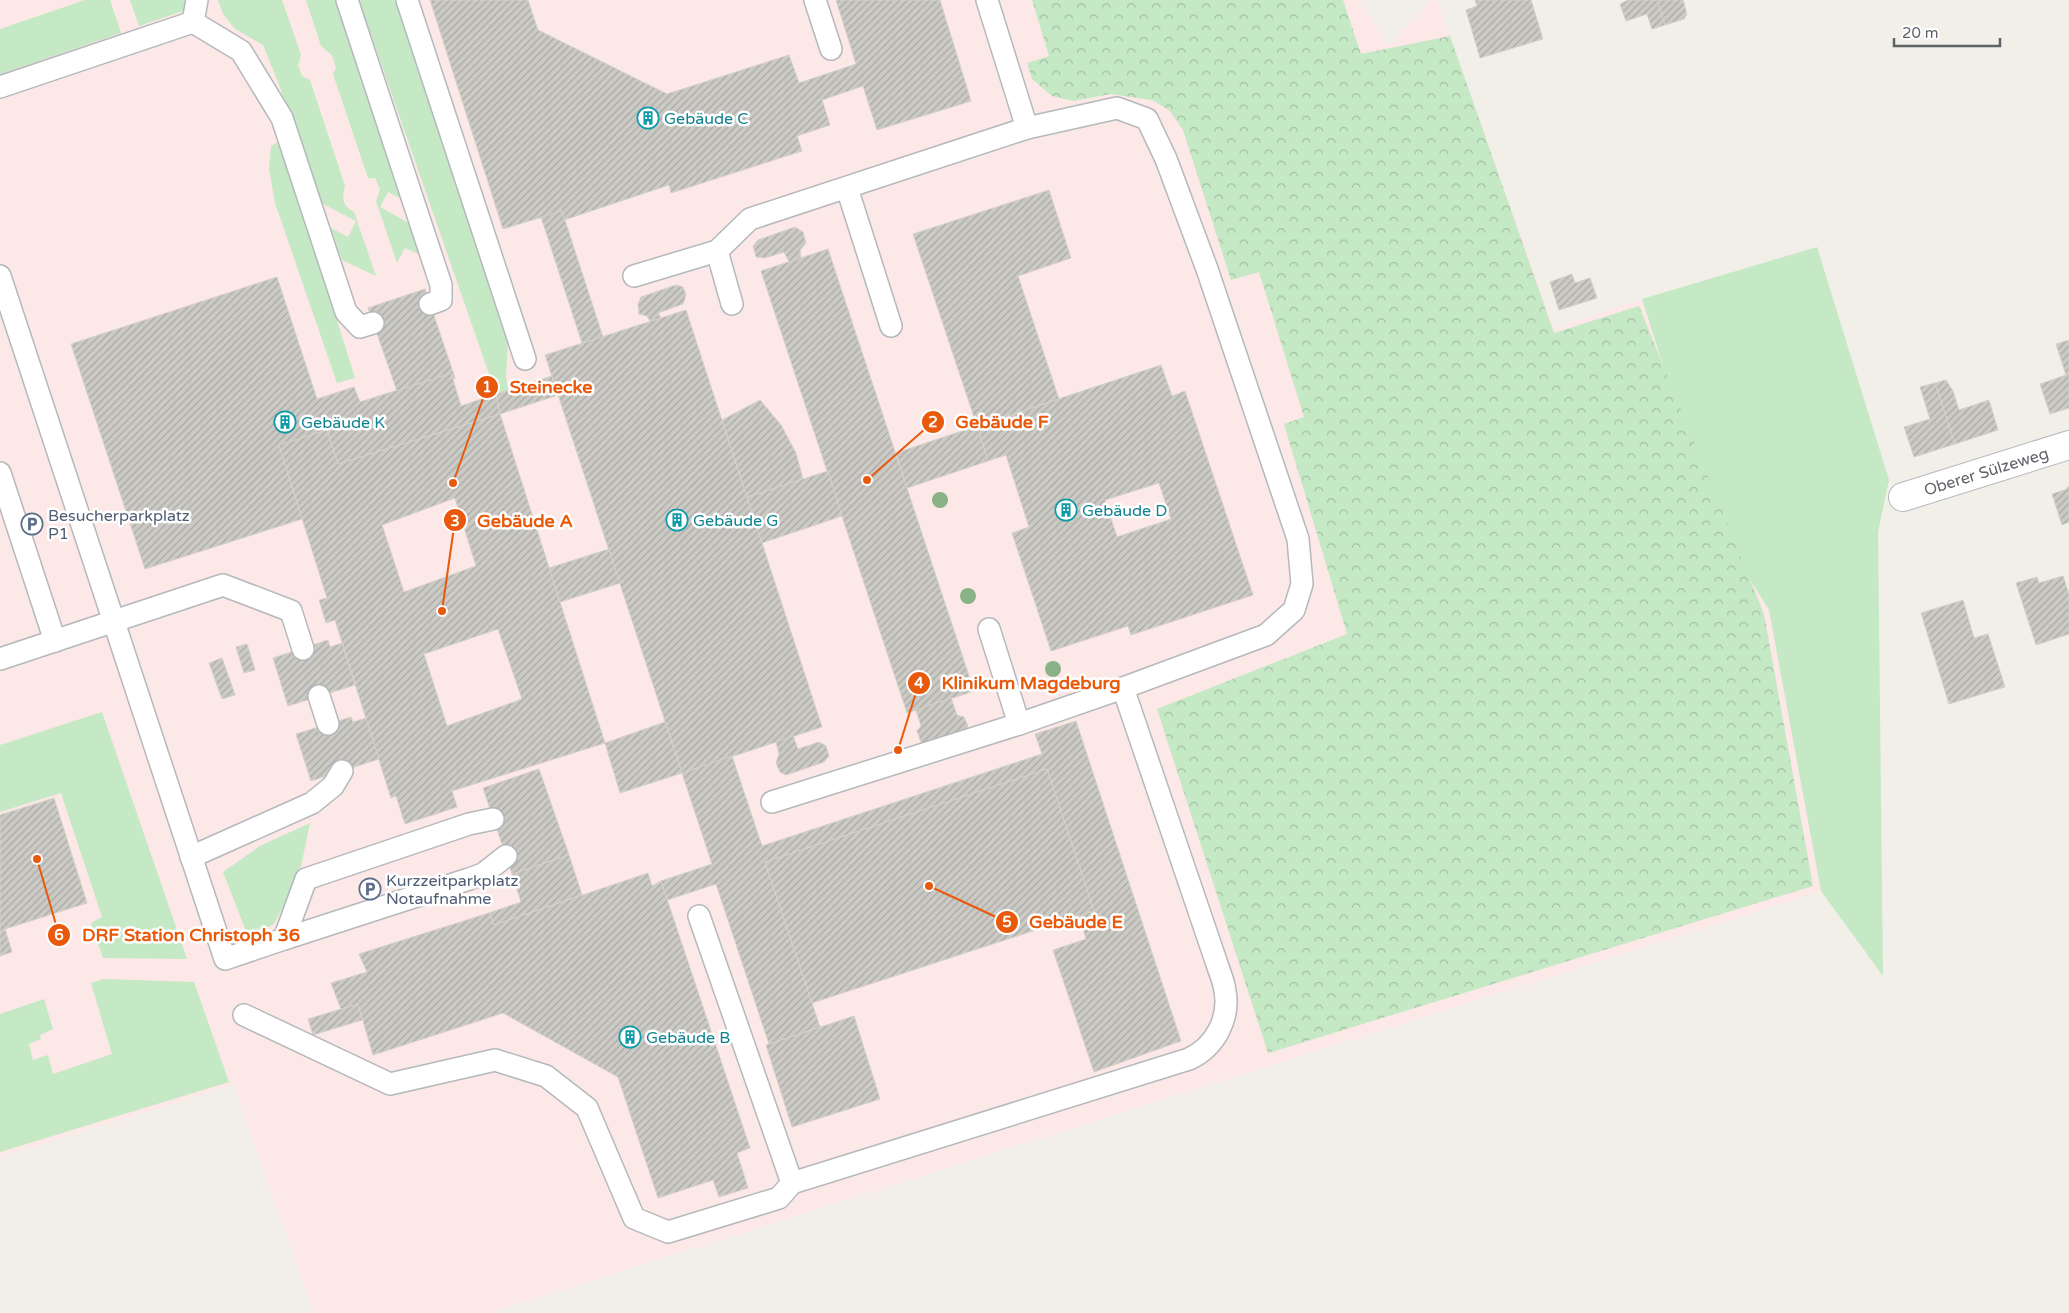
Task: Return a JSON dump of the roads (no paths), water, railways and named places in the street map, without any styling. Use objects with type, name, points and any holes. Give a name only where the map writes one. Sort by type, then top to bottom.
[{"type":"street","name":"Oberer Sülzeweg","points":[[1902,497],[2069,445]]},
{"type":"lane","points":[[193,22],[197,0]]},
{"type":"lane","points":[[347,0],[441,285],[441,300],[430,304]]},
{"type":"lane","points":[[407,0],[525,358]]},
{"type":"lane","points":[[816,0],[831,49]]},
{"type":"lane","points":[[987,0],[1027,128]]},
{"type":"lane","points":[[0,87],[193,22],[241,51],[282,118],[346,312],[360,327],[373,323]]},
{"type":"lane","points":[[634,276],[717,251],[750,219],[1027,128],[1117,108],[1147,119],[1166,159],[1207,269],[1298,539],[1302,584],[1294,610],[1266,635],[1019,724],[772,802]]},
{"type":"lane","points":[[847,188],[891,326]]},
{"type":"lane","points":[[717,251],[732,304]]},
{"type":"lane","points":[[0,276],[115,620],[225,959],[484,874],[506,856]]},
{"type":"lane","points":[[0,473],[55,641]]},
{"type":"lane","points":[[0,660],[224,585],[291,611],[303,649]]},
{"type":"lane","points":[[989,629],[1019,724]]},
{"type":"lane","points":[[244,1015],[390,1084],[495,1060],[546,1076],[587,1108],[634,1218],[668,1232],[779,1198],[792,1183],[1189,1059],[1201,1052],[1218,1033],[1225,1013],[1224,986],[1123,688]]},
{"type":"lane","points":[[319,696],[328,724]]},
{"type":"lane","points":[[191,857],[312,803],[334,786],[342,771]]},
{"type":"lane","points":[[284,939],[306,878],[469,824],[493,819]]},
{"type":"lane","points":[[699,916],[792,1183]]},
{"type":"place","name":"Gebäude C","points":[[648,118]]},
{"type":"place","name":"Gebäude K","points":[[285,422]]},
{"type":"place","name":"Gebäude F","points":[[867,480]]},
{"type":"place","name":"Steinecke","points":[[453,483]]},
{"type":"place","name":"Gebäude D","points":[[1066,510]]},
{"type":"place","name":"Gebäude G","points":[[677,520]]},
{"type":"place","name":"Besucherparkplatz P1","points":[[32,524]]},
{"type":"place","name":"Gebäude A","points":[[442,611]]},
{"type":"place","name":"Klinikum Magdeburg","points":[[898,750]]},
{"type":"place","name":"DRF Station Christoph 36","points":[[37,859]]},
{"type":"place","name":"Gebäude E","points":[[929,886]]},
{"type":"place","name":"Kurzzeitparkplatz Notaufnahme","points":[[370,889]]},
{"type":"place","name":"Gebäude B","points":[[630,1037]]}]
